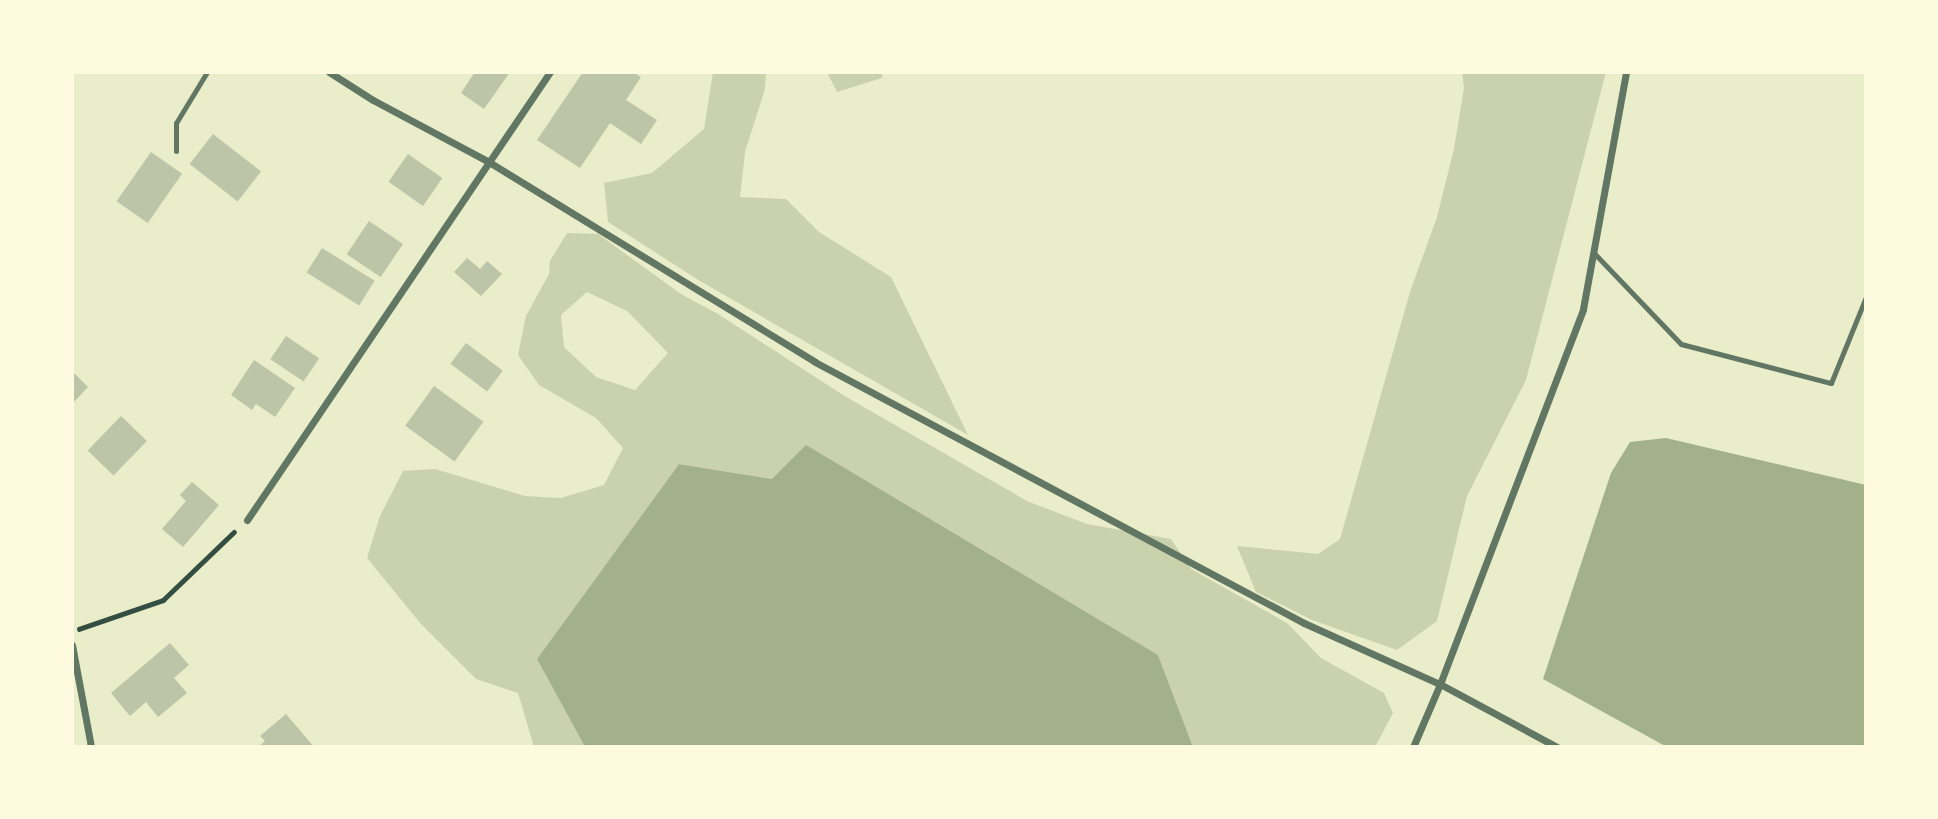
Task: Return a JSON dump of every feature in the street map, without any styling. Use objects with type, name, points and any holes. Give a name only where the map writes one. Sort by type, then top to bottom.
[{"type":"street","points":[[329,72],[373,100],[489,162],[815,362],[1304,624],[1440,684],[1557,747]]},
{"type":"street","points":[[247,520],[550,72]]},
{"type":"street","points":[[1413,747],[1440,684],[1583,309],[1626,72]]},
{"type":"street","points":[[72,645],[91,747]]},
{"type":"lane","points":[[176,151],[176,123],[207,72]]},
{"type":"lane","points":[[1594,252],[1681,344],[1831,383],[1866,297]]},
{"type":"path","points":[[72,631],[163,600],[247,520]]},
{"type":"shaded area","points":[[713,72],[766,72],[765,89],[745,152],[740,197],[786,199],[819,232],[891,277],[968,435],[700,281],[608,222],[604,183],[652,173],[704,129]]},
{"type":"shaded area","points":[[827,72],[883,72],[882,78],[837,92]]},
{"type":"shaded area","points":[[1462,72],[1606,72],[1526,380],[1467,496],[1437,621],[1397,650],[1312,620],[1256,592],[1237,546],[1318,554],[1340,539],[1410,292],[1437,217],[1454,149],[1464,88]]},
{"type":"shaded area","points":[[567,233],[598,234],[681,294],[718,314],[843,395],[1027,501],[1087,524],[1171,539],[1191,569],[1287,623],[1321,658],[1384,693],[1393,713],[1375,747],[1193,747],[1158,655],[772,479],[679,464],[537,659],[585,747],[534,747],[518,693],[476,679],[421,624],[367,558],[380,516],[403,471],[435,469],[525,496],[561,498],[604,485],[623,448],[596,418],[539,385],[518,355],[526,316],[549,274],[550,261]],"holes":[[[587,292],[627,311],[668,353],[635,390],[596,377],[564,347],[561,315]]]},
{"type":"shaded area","points":[[1666,438],[1866,485],[1866,747],[1667,747],[1543,679],[1611,473],[1630,442]]},
{"type":"shaded area","points":[[806,445],[1158,655],[1193,747],[585,747],[537,659],[679,464],[772,479]]},
{"type":"building","points":[[475,72],[510,72],[484,109],[461,93]]},
{"type":"building","points":[[583,72],[633,72],[641,77],[626,100],[657,120],[641,144],[610,123],[580,168],[537,140]]},
{"type":"building","points":[[213,134],[261,172],[238,201],[190,164]]},
{"type":"building","points":[[151,152],[182,174],[148,223],[117,201]]},
{"type":"building","points":[[408,154],[442,178],[423,206],[388,182]]},
{"type":"building","points":[[369,221],[403,244],[381,277],[347,254]]},
{"type":"building","points":[[322,248],[375,281],[359,305],[307,273]]},
{"type":"building","points":[[467,258],[480,269],[487,261],[502,274],[481,296],[454,272]]},
{"type":"building","points":[[286,336],[319,358],[304,382],[270,359]]},
{"type":"building","points":[[466,343],[503,371],[487,391],[450,364]]},
{"type":"building","points":[[254,360],[295,388],[275,417],[256,404],[252,410],[231,395]]},
{"type":"building","points":[[72,371],[88,387],[72,404]]},
{"type":"building","points":[[434,386],[483,422],[455,461],[405,426]]},
{"type":"building","points":[[121,416],[147,441],[114,476],[88,451]]},
{"type":"building","points":[[192,482],[219,505],[183,547],[162,529],[186,501],[180,495]]},
{"type":"building","points":[[170,643],[189,665],[174,678],[187,693],[158,717],[146,702],[130,716],[111,693]]},
{"type":"building","points":[[286,714],[314,747],[258,747],[265,741],[260,736]]}]
